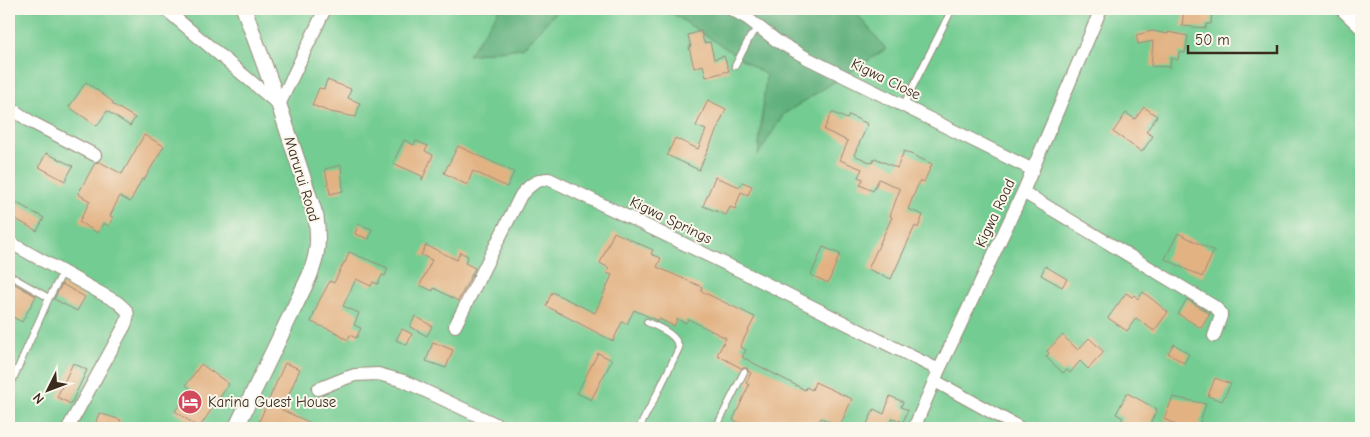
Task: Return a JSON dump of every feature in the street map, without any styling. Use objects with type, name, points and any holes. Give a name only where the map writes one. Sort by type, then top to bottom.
[{"type":"street","points":[[165,9],[279,106],[325,9]]},
{"type":"street","name":"Marurui Road","points":[[236,428],[309,277],[318,250],[316,217],[244,9]]},
{"type":"street","name":"Kigwa Close","points":[[731,9],[807,58],[1032,170]]},
{"type":"street","name":"Kigwa Road","points":[[914,428],[1023,192],[1101,9]]},
{"type":"street","points":[[1341,9],[1361,28]]},
{"type":"street","points":[[9,107],[30,122],[95,155]]},
{"type":"street","name":"Kigwa Springs","points":[[455,326],[521,195],[536,181],[549,179],[759,280],[937,376],[1020,428]]},
{"type":"street","points":[[1023,192],[1215,306],[1221,313],[1221,316],[1214,336]]},
{"type":"street","points":[[9,242],[117,302],[126,309],[128,317],[125,325],[68,428]]},
{"type":"street","points":[[318,390],[343,378],[355,375],[378,374],[404,381],[504,428]]},
{"type":"lane","points":[[903,106],[952,9]]},
{"type":"lane","points":[[735,66],[750,37],[758,28]]},
{"type":"lane","points":[[10,386],[48,298],[62,272]]},
{"type":"lane","points":[[9,275],[48,298]]},
{"type":"lane","points":[[639,428],[679,348],[674,336],[647,322]]},
{"type":"lane","points":[[716,428],[744,372]]},
{"type":"green space","points":[[9,9],[1361,9],[1361,428],[9,428]]},
{"type":"green space","points":[[500,9],[559,9],[522,48],[468,55]]},
{"type":"green space","points":[[657,9],[853,9],[886,49],[784,114],[758,155],[766,75],[667,10]]},
{"type":"building","points":[[1184,9],[1212,11],[1211,24],[1206,24],[1206,28],[1182,26]]},
{"type":"building","points":[[701,31],[704,43],[710,42],[714,59],[724,56],[729,71],[706,77],[703,65],[694,68],[688,35]]},
{"type":"building","points":[[1152,31],[1188,36],[1185,53],[1179,52],[1178,60],[1171,58],[1170,67],[1151,66],[1153,41],[1138,44],[1136,35]]},
{"type":"building","points":[[327,80],[351,89],[348,98],[360,103],[356,117],[330,112],[312,105],[319,88],[324,89]]},
{"type":"building","points":[[86,82],[113,102],[112,104],[135,118],[130,126],[107,111],[97,126],[69,107]]},
{"type":"building","points":[[708,100],[726,109],[699,170],[667,155],[675,138],[698,149],[706,130],[696,126]]},
{"type":"building","points":[[1144,107],[1157,116],[1146,132],[1153,136],[1142,152],[1113,132],[1126,113],[1135,119]]},
{"type":"building","points":[[832,112],[847,119],[849,115],[868,124],[854,155],[872,163],[875,158],[897,168],[904,151],[932,164],[924,182],[920,180],[908,209],[923,215],[918,228],[915,226],[891,279],[868,269],[892,217],[890,216],[900,189],[879,179],[873,191],[860,185],[863,179],[858,177],[862,169],[840,160],[848,141],[824,130]]},
{"type":"building","points":[[144,135],[164,146],[144,180],[142,179],[130,202],[120,196],[110,216],[113,217],[109,226],[103,223],[98,233],[79,222],[90,201],[78,194],[95,163],[100,162],[122,174]]},
{"type":"building","points":[[404,140],[414,145],[416,141],[428,146],[425,151],[433,155],[422,180],[422,176],[393,163]]},
{"type":"building","points":[[458,146],[514,172],[507,187],[473,171],[467,185],[444,173]]},
{"type":"building","points":[[46,153],[73,166],[65,181],[39,167]]},
{"type":"building","points":[[341,165],[343,191],[330,194],[325,169]]},
{"type":"building","points":[[715,177],[740,187],[742,182],[752,186],[748,195],[741,192],[735,209],[730,207],[726,215],[703,206]]},
{"type":"building","points":[[17,203],[44,218],[37,231],[10,216]]},
{"type":"building","points":[[358,224],[372,229],[369,239],[355,234]]},
{"type":"building","points":[[614,232],[653,250],[651,254],[661,258],[657,267],[702,287],[701,291],[755,317],[740,347],[746,350],[742,357],[805,390],[806,387],[812,390],[815,382],[852,399],[840,426],[821,418],[816,428],[750,428],[733,420],[749,385],[746,383],[751,373],[747,368],[741,368],[717,355],[726,338],[688,319],[686,323],[677,319],[674,326],[634,310],[627,324],[622,322],[613,341],[546,306],[552,292],[595,313],[612,275],[607,273],[609,268],[600,263]]},
{"type":"building","points":[[1178,233],[1214,251],[1202,277],[1165,259]]},
{"type":"building","points":[[426,245],[457,260],[460,252],[468,256],[465,263],[475,268],[458,301],[434,288],[433,291],[420,285],[432,260],[421,255]]},
{"type":"building","points":[[823,247],[840,254],[828,283],[811,275]]},
{"type":"building","points":[[349,252],[388,268],[385,276],[382,275],[378,284],[373,282],[371,286],[356,279],[343,306],[359,313],[354,325],[361,328],[356,338],[350,335],[348,340],[340,336],[340,334],[311,322],[318,303],[330,281],[334,283]]},
{"type":"building","points":[[1045,266],[1067,279],[1062,287],[1041,275]]},
{"type":"building","points":[[9,281],[36,296],[22,322],[9,315]]},
{"type":"building","points":[[62,284],[85,297],[77,311],[54,299]]},
{"type":"building","points":[[1143,292],[1168,312],[1154,331],[1136,318],[1127,331],[1108,318],[1126,293],[1132,297],[1134,295],[1138,299]]},
{"type":"building","points":[[1187,299],[1210,314],[1201,328],[1178,314]]},
{"type":"building","points":[[415,316],[432,326],[427,336],[410,327]]},
{"type":"building","points":[[402,329],[412,334],[407,345],[396,340]]},
{"type":"building","points":[[1062,335],[1078,350],[1089,338],[1104,352],[1088,369],[1080,361],[1070,373],[1067,370],[1063,373],[1046,357],[1049,353],[1047,351]]},
{"type":"building","points":[[433,342],[453,350],[446,368],[426,361]]},
{"type":"building","points":[[1174,344],[1189,354],[1184,363],[1168,353]]},
{"type":"building","points":[[598,353],[612,360],[591,400],[577,393]]},
{"type":"building","points":[[73,363],[87,370],[71,404],[57,397]]},
{"type":"building","points":[[285,363],[300,369],[282,410],[322,428],[268,428],[258,424]]},
{"type":"building","points":[[201,364],[229,384],[199,428],[175,411],[191,389],[186,385]]},
{"type":"building","points":[[1215,378],[1231,384],[1222,401],[1208,396]]},
{"type":"building","points":[[1127,393],[1157,409],[1148,428],[1117,428],[1123,418],[1116,414]]},
{"type":"building","points":[[890,396],[903,402],[901,407],[908,410],[903,422],[893,418],[888,428],[865,428],[874,409],[884,414]]},
{"type":"building","points":[[1173,397],[1206,404],[1198,428],[1174,428],[1176,425],[1164,419]]},
{"type":"building","points":[[99,413],[121,420],[119,428],[94,428]]},
{"type":"place","name":"Karina Guest House","points":[[190,402]]}]
